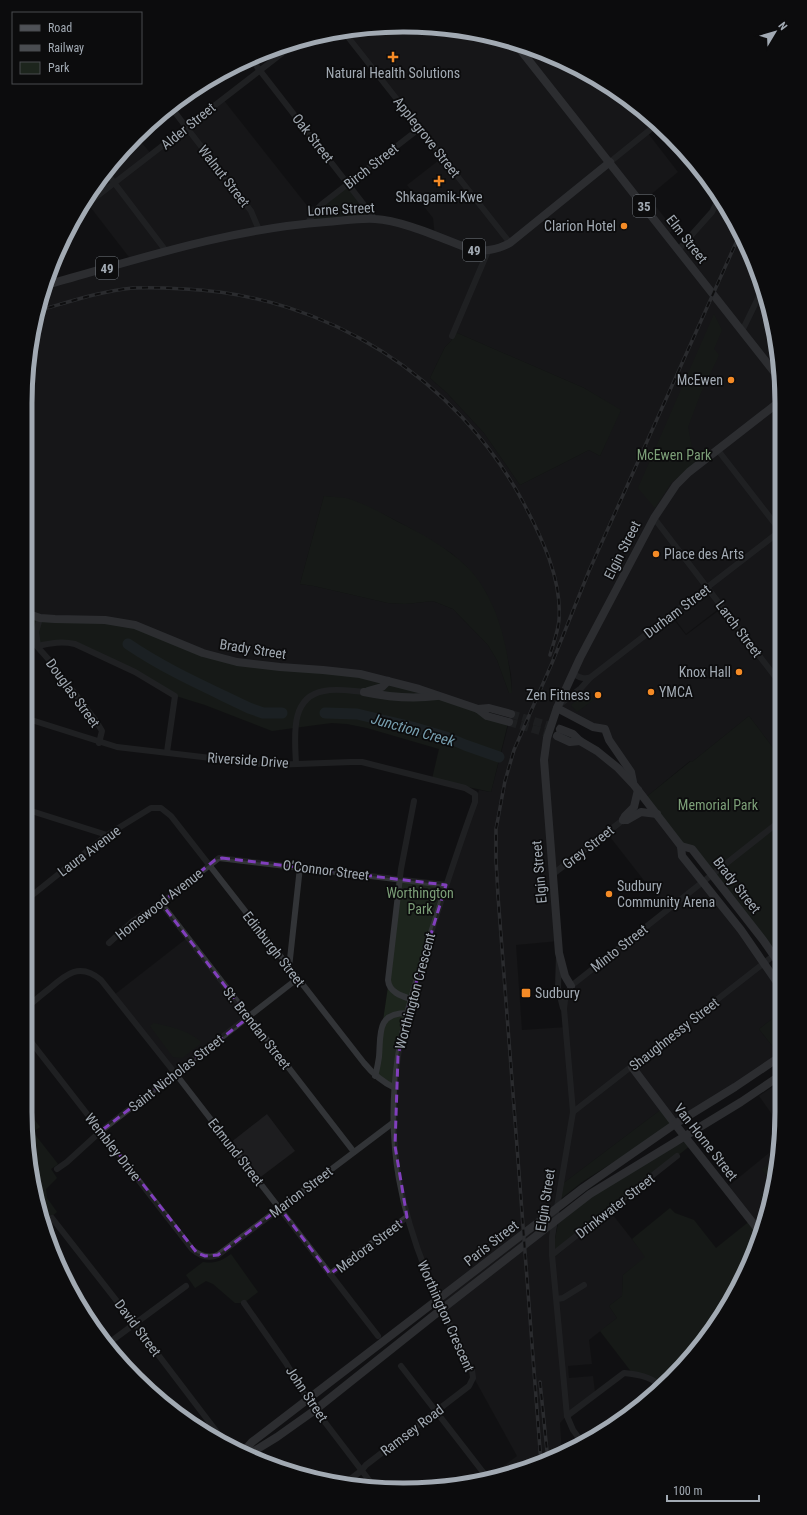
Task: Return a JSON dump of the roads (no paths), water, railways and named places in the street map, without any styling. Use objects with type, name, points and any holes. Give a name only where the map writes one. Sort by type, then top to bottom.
[{"type":"main road","name":"Elm Street","points":[[527,54],[773,371]]},
{"type":"main road","name":"Lorne Street","points":[[52,283],[166,251],[259,230],[308,224],[375,219],[401,224],[470,249],[488,251],[510,243],[610,162]]},
{"type":"main road","name":"Elgin Street","points":[[570,986],[563,971],[559,953],[543,754],[557,708],[573,674],[654,518],[676,485],[717,449],[775,405]]},
{"type":"main road","name":"Brady Street","points":[[32,615],[40,618],[117,622],[146,629],[215,657],[251,664],[342,672],[388,681],[478,709],[487,716],[510,718]]},
{"type":"main road","points":[[364,692],[376,690],[388,681]]},
{"type":"main road","points":[[364,692],[399,697],[423,698],[440,696]]},
{"type":"main road","points":[[557,708],[593,727],[605,729],[609,740],[631,772],[636,787],[634,806],[623,820]]},
{"type":"main road","name":"Brady Street","points":[[559,732],[573,734],[580,741],[608,759],[636,787],[681,846],[682,856],[741,930],[775,979]]},
{"type":"main road","points":[[623,820],[627,820],[641,812],[657,814]]},
{"type":"main road","name":"Brady Street","points":[[681,846],[692,849],[775,958]]},
{"type":"main road","name":"Paris Street","points":[[246,1448],[252,1442],[427,1309],[675,1124],[775,1060]]},
{"type":"main road","name":"Van Horne Street","points":[[632,1067],[756,1227]]},
{"type":"main road","name":"Paris Street","points":[[253,1451],[276,1438],[315,1410],[586,1191],[684,1136],[775,1079]]},
{"type":"street","name":"Applegrove Street","points":[[347,36],[510,243]]},
{"type":"street","name":"Alder Street","points":[[94,198],[283,52]]},
{"type":"street","name":"Oak Street","points":[[254,63],[375,219]]},
{"type":"street","name":"Walnut Street","points":[[174,111],[251,211],[259,230]]},
{"type":"street","name":"Birch Street","points":[[308,224],[317,209],[420,128]]},
{"type":"street","points":[[610,162],[653,128]]},
{"type":"street","points":[[109,177],[166,251]]},
{"type":"street","points":[[679,249],[712,212],[716,204]]},
{"type":"street","points":[[452,336],[488,251]]},
{"type":"street","points":[[742,331],[759,297]]},
{"type":"street","points":[[717,449],[775,524]]},
{"type":"street","name":"Larch Street","points":[[654,518],[775,676]]},
{"type":"street","name":"Durham Street","points":[[557,708],[581,688],[590,678],[775,535]]},
{"type":"street","name":"Douglas Street","points":[[38,646],[36,632],[40,618]]},
{"type":"street","name":"Douglas Street","points":[[32,640],[100,726],[102,731],[99,743]]},
{"type":"street","points":[[38,646],[54,642],[76,644],[135,672],[176,696],[167,752]]},
{"type":"street","points":[[573,674],[582,679],[590,678]]},
{"type":"street","points":[[296,764],[295,725],[299,711],[304,702],[316,693],[323,691],[364,692]]},
{"type":"street","name":"Riverside Drive","points":[[32,720],[99,743],[117,747],[271,765],[362,762],[438,780],[466,788],[471,791]]},
{"type":"street","name":"Worthington Crescent","points":[[471,791],[475,794],[475,802],[446,885],[407,1013],[398,1056],[394,1122],[399,1179],[407,1217],[432,1289],[472,1370],[473,1378]]},
{"type":"street","points":[[411,999],[400,996],[393,991],[389,985],[400,879],[414,800]]},
{"type":"street","name":"Laura Avenue","points":[[32,895],[107,835],[145,811],[156,807]]},
{"type":"street","name":"Edinburgh Street","points":[[156,807],[161,808],[171,816],[297,979],[375,1076],[395,1088]]},
{"type":"street","points":[[32,811],[107,835]]},
{"type":"street","name":"Grey Street","points":[[553,874],[623,820]]},
{"type":"street","name":"Minto Street","points":[[570,986],[775,825]]},
{"type":"street","name":"O'Connor Street","points":[[209,866],[215,860],[222,858],[446,885]]},
{"type":"street","name":"Homewood Avenue","points":[[109,943],[133,921],[161,903],[209,866]]},
{"type":"street","points":[[289,968],[300,867]]},
{"type":"street","name":"St. Brendan Street","points":[[161,903],[354,1152]]},
{"type":"street","points":[[559,953],[558,988],[561,1003],[564,1009]]},
{"type":"street","name":"Shaughnessy Street","points":[[573,1112],[773,956]]},
{"type":"street","name":"Edmund Street","points":[[32,1003],[67,974],[75,971],[89,972],[101,980],[176,1074],[378,1336]]},
{"type":"street","name":"Saint Nicholas Street","points":[[57,1169],[101,1132],[297,979]]},
{"type":"street","name":"Elgin Street","points":[[567,1416],[552,1256],[552,1237],[573,1112],[564,1009],[565,1000],[570,986]]},
{"type":"street","points":[[375,1076],[379,1058],[381,1027],[383,1022],[394,1014],[407,1013]]},
{"type":"street","name":"Wembley Drive","points":[[32,1043],[192,1249],[205,1256]]},
{"type":"street","name":"Marion Street","points":[[205,1256],[212,1257],[218,1255],[394,1122]]},
{"type":"street","name":"Drinkwater Street","points":[[552,1256],[677,1156]]},
{"type":"street","name":"Medora Street","points":[[330,1274],[407,1217]]},
{"type":"street","name":"David Street","points":[[52,1218],[217,1433]]},
{"type":"street","points":[[557,1299],[563,1298],[584,1285]]},
{"type":"street","points":[[111,1341],[186,1286]]},
{"type":"street","name":"John Street","points":[[244,1303],[286,1363],[315,1410],[370,1481]]},
{"type":"street","points":[[401,1366],[484,1474]]},
{"type":"street","points":[[579,1439],[573,1430],[567,1416],[624,1373],[650,1379],[657,1382]]},
{"type":"street","name":"Ramsey Road","points":[[350,1479],[362,1471],[366,1465],[468,1386],[473,1378]]},
{"type":"waterway","name":"Junction Creek","points":[[128,644],[172,670],[249,708],[263,713],[282,713]]},
{"type":"waterway","name":"Junction Creek","points":[[325,713],[357,714],[412,727],[446,737],[499,757]]},
{"type":"tunnel","points":[[511,714],[560,729]]},
{"type":"tunnel","points":[[509,722],[557,736]]},
{"type":"railway","points":[[541,1457],[498,896],[496,829],[505,781],[514,750],[552,663],[589,571],[737,240]]},
{"type":"railway","points":[[45,309],[97,294],[133,288],[185,289],[237,295],[288,307],[336,326],[382,351],[424,382],[462,417],[495,457],[523,502],[544,544],[554,574],[557,589],[559,620],[557,633],[550,655]]},
{"type":"railway","points":[[540,1382],[547,1454]]},
{"type":"place","name":"Natural Health Solutions","points":[[393,57]]},
{"type":"place","name":"Shkagamik-Kwe","points":[[439,181]]},
{"type":"place","name":"Clarion Hotel","points":[[624,226]]},
{"type":"place","name":"McEwen","points":[[731,380]]},
{"type":"place","name":"Place des Arts","points":[[656,554]]},
{"type":"place","name":"Knox Hall","points":[[739,672]]},
{"type":"place","name":"YMCA","points":[[651,692]]},
{"type":"place","name":"Zen Fitness","points":[[598,695]]},
{"type":"place","name":"Sudbury Community Arena","points":[[609,894]]},
{"type":"place","name":"Sudbury","points":[[526,993]]},
{"type":"park label","name":"McEwen Park","points":[[674,455]]},
{"type":"park label","name":"Memorial Park","points":[[718,805]]},
{"type":"park label","name":"Worthington Park","points":[[420,902]]}]
